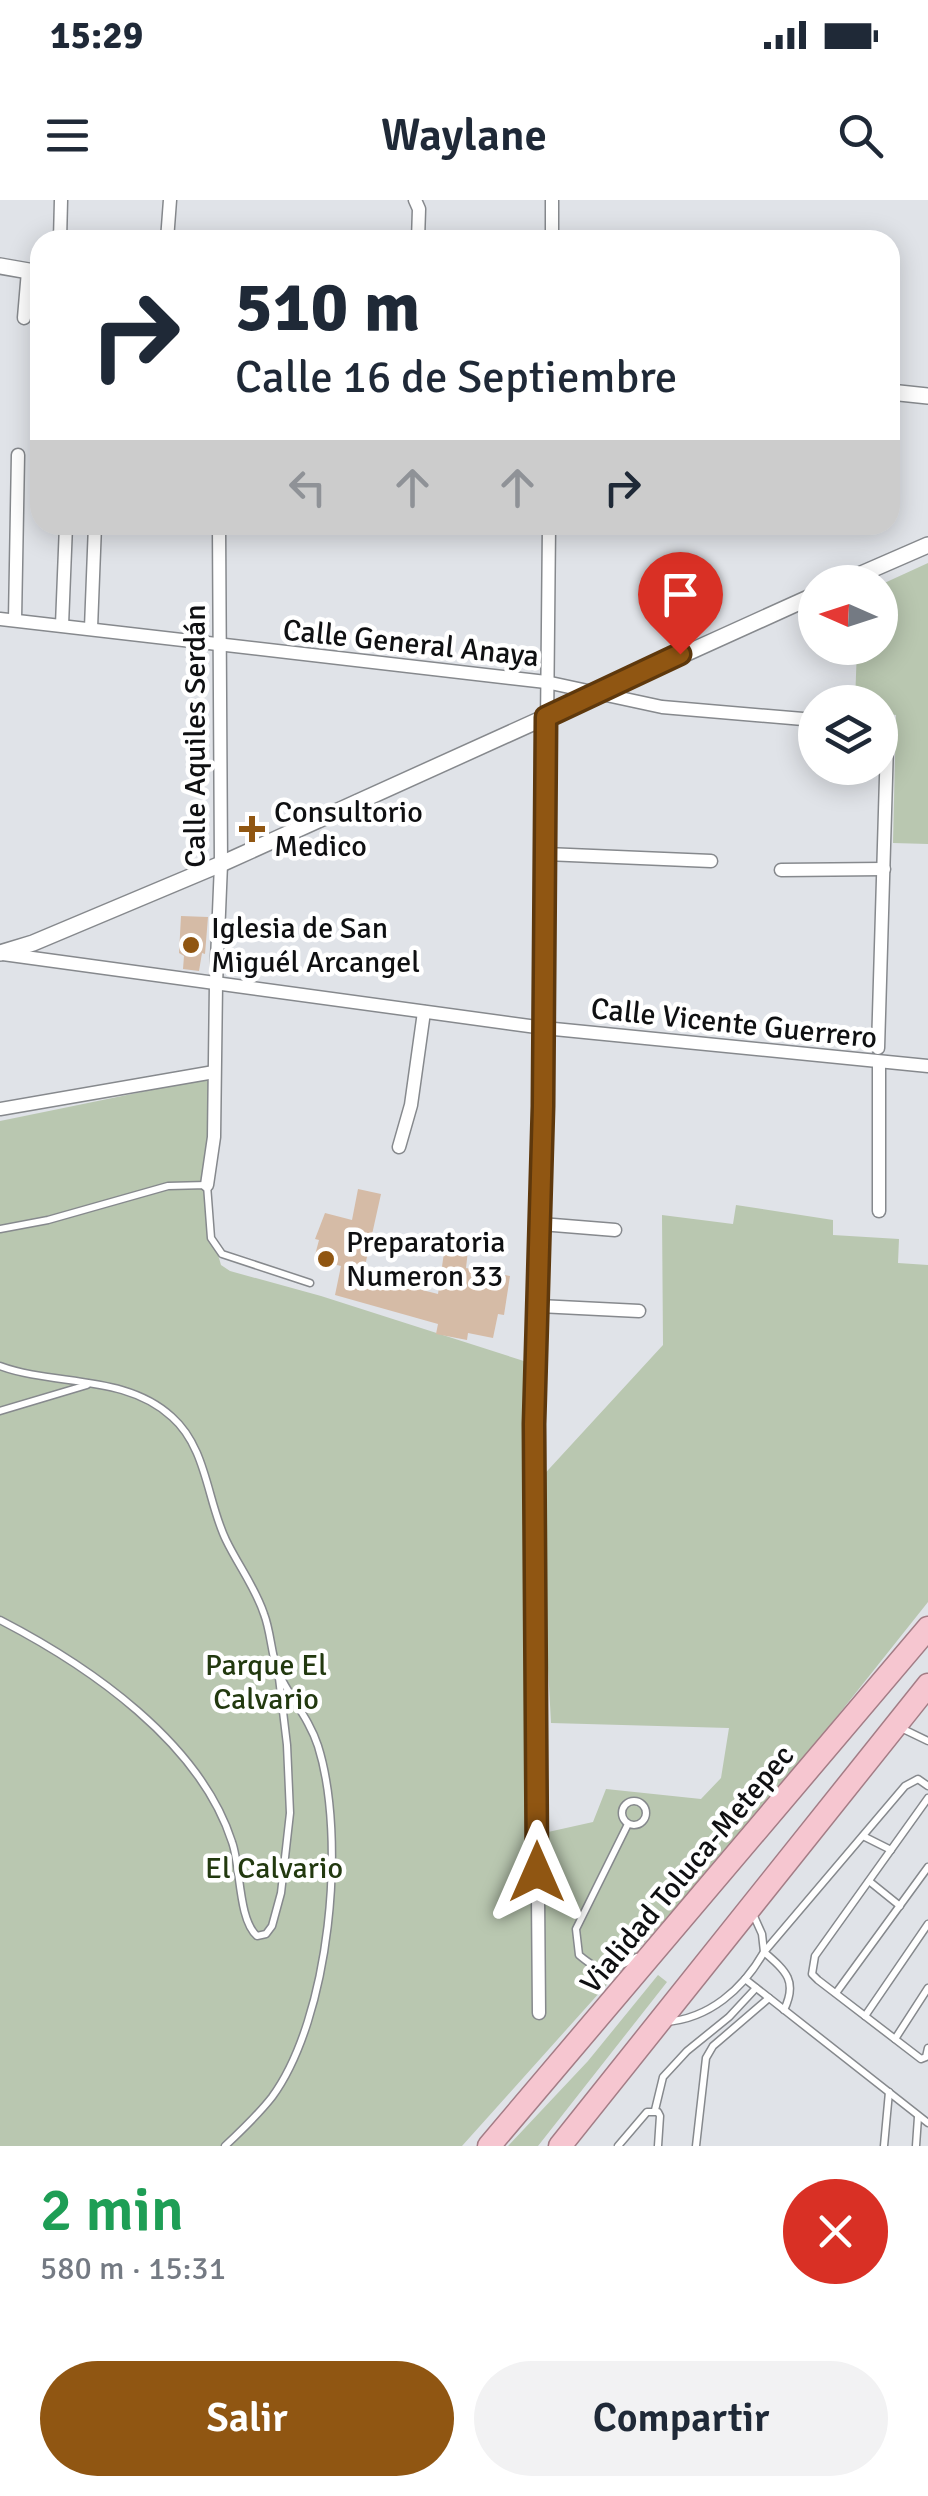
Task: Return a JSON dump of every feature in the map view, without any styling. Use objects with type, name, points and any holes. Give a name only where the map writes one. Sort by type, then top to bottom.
[{"type":"highway","name":"Vialidad Toluca-Metepec","points":[[489,2146],[928,1628]]},
{"type":"highway","points":[[560,2146],[928,1685]]},
{"type":"street","points":[[60,230],[61,200]]},
{"type":"street","points":[[168,230],[170,200]]},
{"type":"street","points":[[415,200],[418,230]]},
{"type":"street","points":[[552,200],[552,230]]},
{"type":"street","points":[[0,266],[30,271]]},
{"type":"street","points":[[24,318],[30,290]]},
{"type":"street","points":[[900,393],[928,396]]},
{"type":"street","points":[[7,620],[18,455]]},
{"type":"street","points":[[62,625],[66,535]]},
{"type":"street","points":[[90,628],[95,535]]},
{"type":"street","name":"Calle Aquiles Serdán","points":[[207,1185],[213,1156],[221,864],[219,535]]},
{"type":"street","points":[[538,2013],[534,1461],[541,1224],[549,535]]},
{"type":"street","points":[[882,565],[928,545]]},
{"type":"street","points":[[0,954],[221,864],[798,603]]},
{"type":"street","name":"Calle General Anaya","points":[[7,620],[546,682],[662,707],[798,719]]},
{"type":"street","points":[[878,1048],[883,785]]},
{"type":"street","points":[[546,854],[710,862]]},
{"type":"street","points":[[780,870],[884,869]]},
{"type":"street","name":"Calle Vicente Guerrero","points":[[0,954],[544,1028],[928,1066]]},
{"type":"street","points":[[399,1147],[411,1105],[424,1012]]},
{"type":"street","points":[[878,1064],[879,1211]]},
{"type":"street","points":[[0,1109],[214,1072]]},
{"type":"street","points":[[541,1224],[615,1230]]},
{"type":"street","points":[[539,1306],[640,1312]]},
{"type":"lane","points":[[0,1229],[48,1220],[168,1186],[207,1185],[211,1238],[222,1254],[310,1283]]},
{"type":"lane","points":[[0,1366],[93,1384],[150,1402],[173,1417],[210,1482],[218,1524],[265,1614],[278,1672],[290,1813],[281,1892],[266,1934],[257,1936],[247,1922],[232,1840],[196,1769],[128,1701],[0,1620]]},
{"type":"lane","points":[[0,1411],[93,1384]]},
{"type":"lane","points":[[224,2146],[272,2097],[292,2060],[309,2020],[324,1943],[331,1846],[326,1780],[317,1744],[300,1706],[278,1672]]},
{"type":"lane","points":[[896,1726],[927,1739]]},
{"type":"lane","points":[[659,2022],[688,2020],[710,2009],[745,1979],[905,1786],[918,1779],[928,1786]]},
{"type":"lane","points":[[928,1798],[811,1966],[812,1974],[921,2059],[926,2057],[928,2048]]},
{"type":"lane","points":[[628,1824],[576,1929],[579,1955],[597,1970],[610,1971],[646,1952],[657,1951]]},
{"type":"lane","points":[[863,1836],[891,1850]]},
{"type":"lane","points":[[836,1994],[928,1867]]},
{"type":"lane","points":[[869,1881],[900,1906]]},
{"type":"lane","points":[[750,1908],[762,1934],[764,1952],[786,1972],[789,1980],[791,1995],[784,2010]]},
{"type":"lane","points":[[865,2016],[928,1924]]},
{"type":"lane","points":[[745,1979],[928,2123]]},
{"type":"lane","points":[[655,2110],[663,2077],[756,1988]]},
{"type":"lane","points":[[895,2039],[928,1988]]},
{"type":"lane","points":[[696,2146],[706,2058],[713,2046],[769,1998]]},
{"type":"lane","points":[[884,2146],[889,2092]]},
{"type":"lane","points":[[618,2146],[646,2112],[655,2110]]},
{"type":"lane","points":[[655,2110],[660,2116],[658,2146]]},
{"type":"lane","points":[[916,2146],[918,2118]]},
{"type":"green space","points":[[928,563],[928,844],[893,843],[894,785],[898,785],[898,685],[856,685],[856,665],[898,665],[898,577]]},
{"type":"green space","name":"El Calvario","points":[[210,1078],[206,1213],[221,1265],[527,1362],[530,1504],[548,1832],[593,1822],[606,1789],[701,1799],[721,1778],[729,1728],[551,1723],[538,1481],[663,1345],[662,1215],[733,1224],[736,1205],[833,1220],[833,1235],[899,1239],[898,1263],[928,1265],[928,1602],[757,1817],[462,2146],[0,2146],[0,1121]]},
{"type":"green space","points":[[658,1975],[667,1982],[538,2146],[508,2146],[588,2061]]},
{"type":"building","name":"Iglesia de San Miguél Arcangel","points":[[181,916],[208,917],[205,954],[202,953],[199,971],[183,969],[184,956],[179,953]]},
{"type":"building","points":[[358,1189],[381,1194],[363,1275],[438,1294],[445,1246],[468,1250],[466,1268],[510,1276],[504,1315],[498,1314],[493,1338],[468,1333],[467,1340],[436,1334],[438,1324],[335,1295],[341,1266],[314,1259],[319,1240],[315,1239],[325,1213],[352,1220]]},
{"type":"place","name":"Consultorio Medico","points":[[252,829]]},
{"type":"place","name":"Iglesia de San Miguél Arcangel","points":[[191,945]]},
{"type":"place","name":"Preparatoria Numeron 33","points":[[326,1259]]},
{"type":"route","points":[[537,1872],[534,1381],[543,1106],[546,717],[680,654]]},
{"type":"park label","name":"Parque El Calvario","points":[[266,1682]]}]
